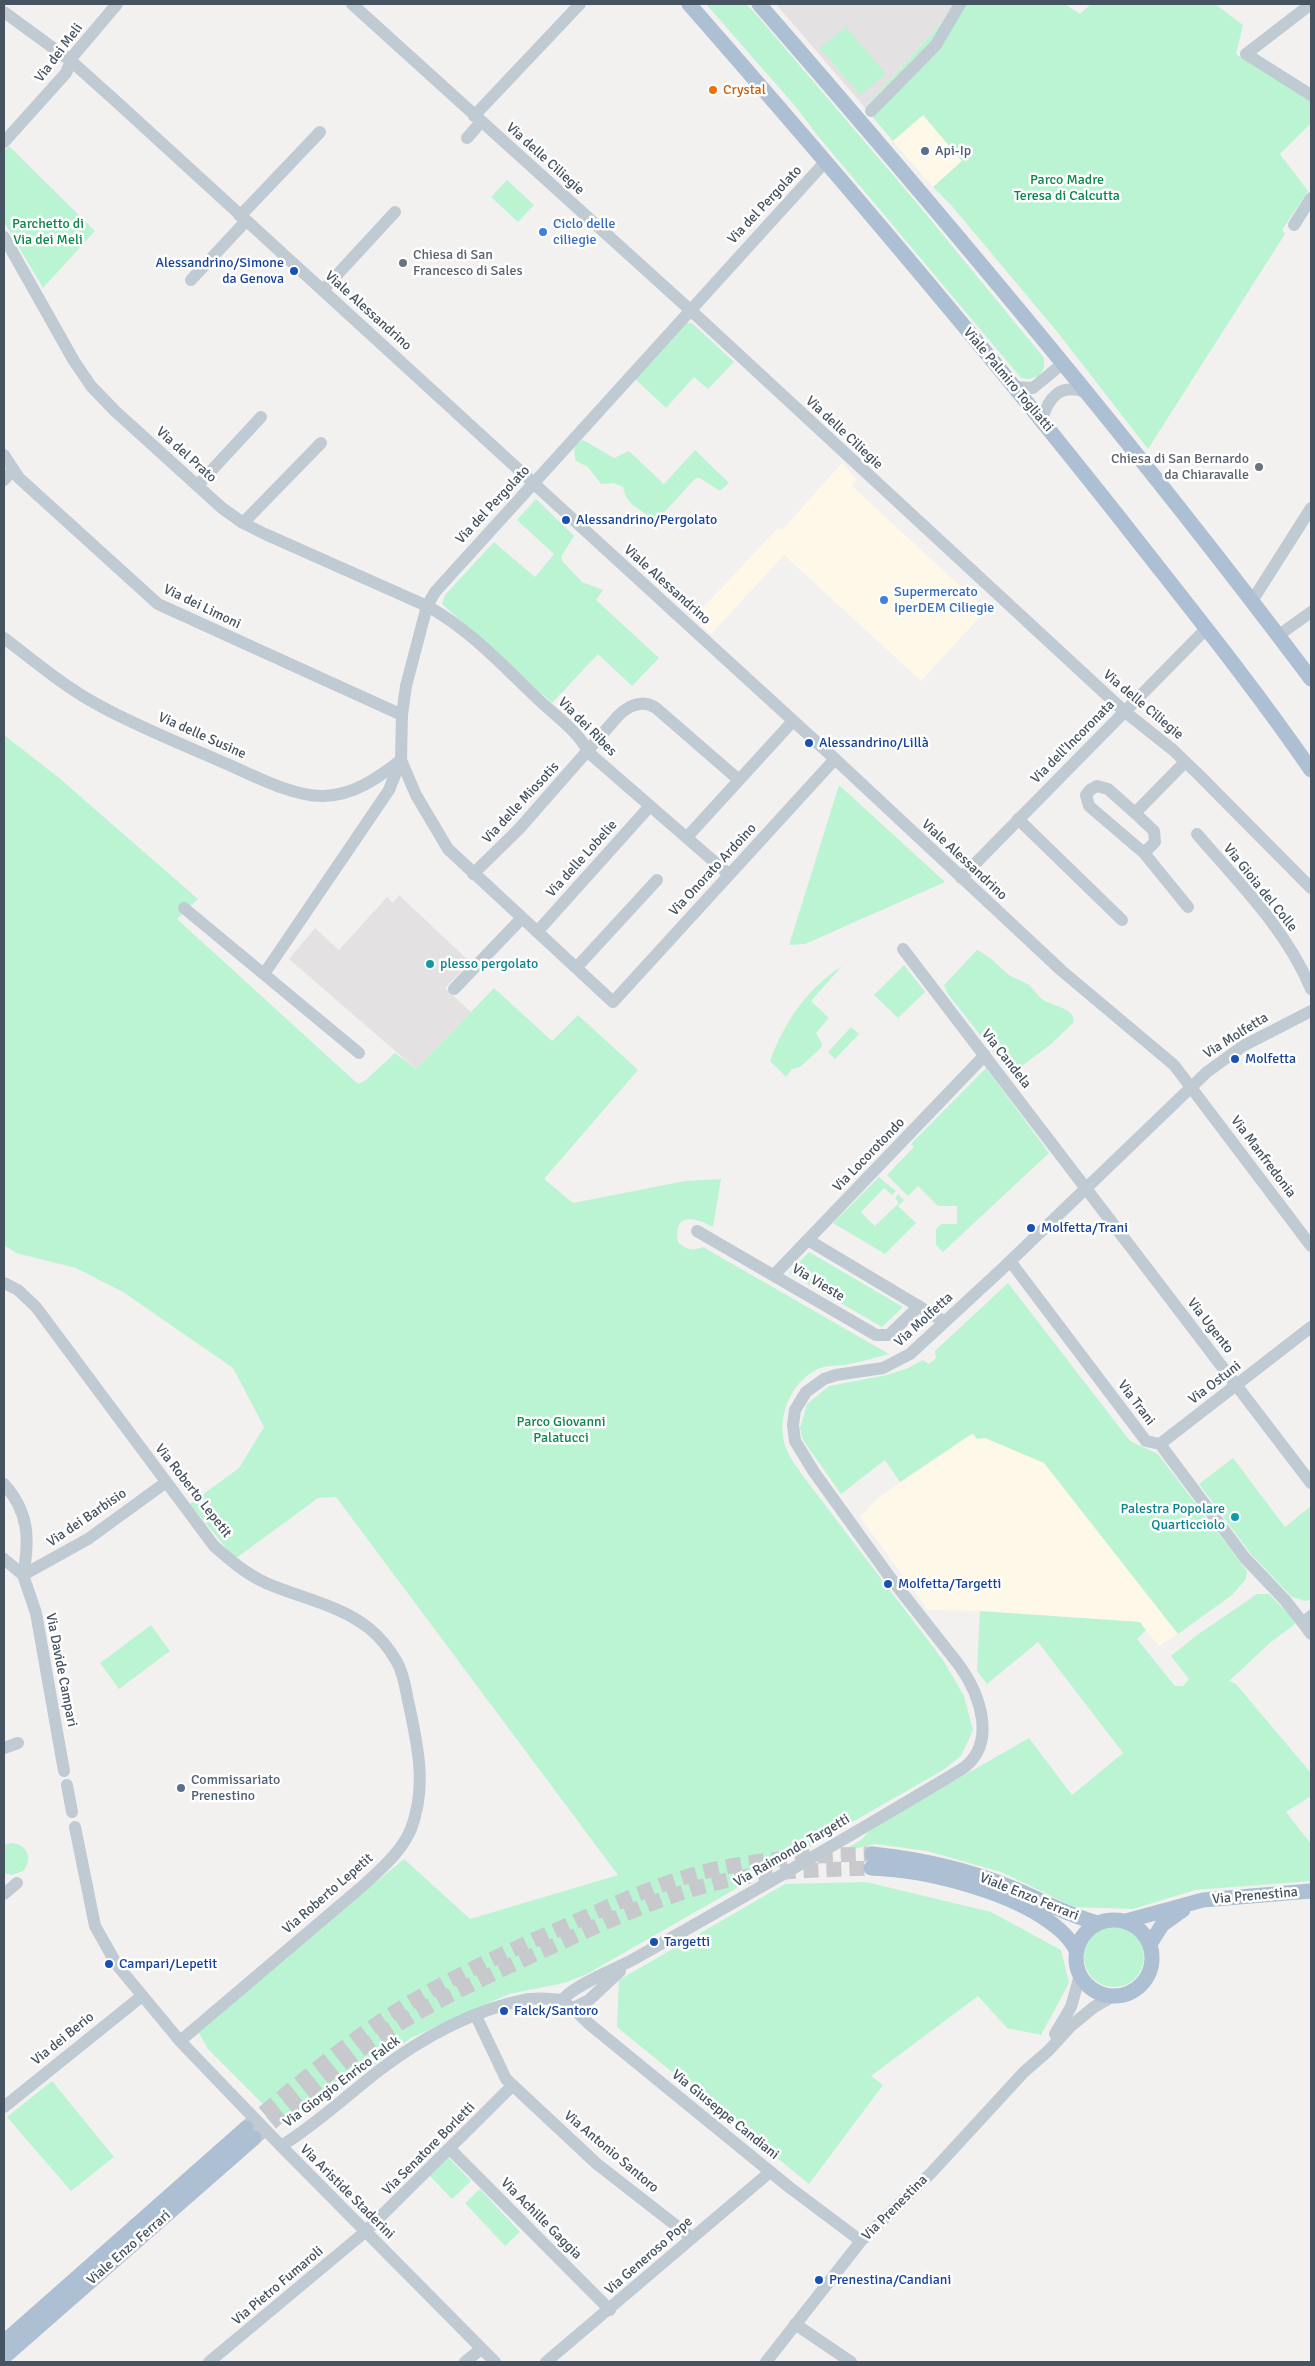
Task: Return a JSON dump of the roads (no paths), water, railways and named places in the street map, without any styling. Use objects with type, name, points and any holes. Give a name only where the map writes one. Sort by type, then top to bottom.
[{"type":"main road","name":"Viale Palmiro Togliatti","points":[[689,4],[826,161],[1042,420],[1207,628],[1311,770]]},
{"type":"main road","points":[[759,4],[860,121],[1256,595],[1284,631],[1311,679]]},
{"type":"main road","name":"Viale Enzo Ferrari","points":[[1077,1951],[1065,1935],[1049,1921],[996,1896],[936,1877],[901,1870],[872,1861],[911,1859],[959,1869],[1009,1886],[1068,1915],[1098,1924]]},
{"type":"main road","name":"Via Prenestina","points":[[1126,1921],[1198,1901],[1311,1891]]},
{"type":"main road","name":"Via Prenestina","points":[[1150,1944],[1162,1925],[1198,1901]]},
{"type":"main road","points":[[1112,1920],[1126,1921],[1142,1932],[1150,1944],[1151,1961],[1146,1977],[1132,1992],[1115,1996],[1103,1994],[1092,1989],[1080,1975],[1077,1966],[1077,1951],[1085,1933],[1098,1924],[1112,1920]]},
{"type":"main road","name":"Viale Enzo Ferrari","points":[[4,2342],[250,2133],[4,2357]]},
{"type":"street","name":"Via dei Meli","points":[[4,142],[66,73],[71,61],[117,4]]},
{"type":"street","name":"Via delle Ciliegie","points":[[352,4],[689,310],[1124,712],[1185,762],[1276,850],[1311,888]]},
{"type":"street","points":[[467,138],[478,119],[580,4]]},
{"type":"street","points":[[871,111],[936,45],[960,4]]},
{"type":"street","points":[[1311,4],[1246,54],[1311,95]]},
{"type":"street","name":"Viale Alessandrino","points":[[4,12],[71,61],[835,759],[1078,986],[1170,1062],[1190,1087]]},
{"type":"street","points":[[191,280],[243,218],[320,132]]},
{"type":"street","name":"Via del Pergolato","points":[[613,1002],[473,874],[442,840],[416,795],[401,760],[402,715],[408,676],[427,606],[449,575],[826,161]]},
{"type":"street","points":[[1294,225],[1311,198]]},
{"type":"street","points":[[322,290],[395,212]]},
{"type":"street","name":"Via del Prato","points":[[4,238],[79,369],[91,386],[115,411],[222,508],[243,523],[427,606]]},
{"type":"street","points":[[1015,387],[1033,388],[1062,364]]},
{"type":"street","points":[[1042,420],[1047,403],[1060,392],[1074,389],[1085,392]]},
{"type":"street","points":[[198,485],[261,417]]},
{"type":"street","points":[[243,523],[321,443]]},
{"type":"street","name":"Via dei Limoni","points":[[4,455],[8,475],[36,494],[158,604],[402,715]]},
{"type":"street","points":[[1256,595],[1311,508]]},
{"type":"street","name":"Via dei Ribes","points":[[427,606],[448,617],[474,640],[577,737],[588,752],[688,836],[725,870]]},
{"type":"street","points":[[1284,631],[1311,612]]},
{"type":"street","name":"Via dell'Incoronata","points":[[961,878],[1207,628]]},
{"type":"street","name":"Via delle Susine","points":[[4,638],[61,681],[104,708],[244,771],[305,794],[327,796],[353,790],[372,781],[401,760]]},
{"type":"street","name":"Via delle Miosotis","points":[[473,874],[514,834],[621,713],[632,706],[646,703],[659,710],[739,780]]},
{"type":"street","points":[[688,836],[793,721]]},
{"type":"street","name":"Via Onorato Ardoino","points":[[613,1002],[835,759]]},
{"type":"street","points":[[264,974],[389,790],[401,760]]},
{"type":"street","points":[[1135,813],[1185,762]]},
{"type":"street","points":[[1144,853],[1155,842],[1156,837],[1152,829],[1103,786],[1092,788],[1086,795],[1087,802],[1091,808],[1144,853],[1188,907]]},
{"type":"street","name":"Via delle Lobelie","points":[[537,932],[650,806]]},
{"type":"street","points":[[1018,819],[1122,920]]},
{"type":"street","name":"Via Gioia del Colle","points":[[1197,834],[1273,926],[1300,964],[1311,989]]},
{"type":"street","points":[[576,968],[657,880]]},
{"type":"street","points":[[184,908],[359,1053]]},
{"type":"street","points":[[454,988],[522,918]]},
{"type":"street","name":"Via Candela","points":[[903,949],[1086,1187]]},
{"type":"street","name":"Via Molfetta","points":[[966,1766],[978,1751],[983,1730],[979,1705],[968,1678],[830,1497],[800,1450],[793,1425],[798,1404],[816,1384],[836,1375],[883,1368],[894,1364],[910,1354],[1010,1261],[1190,1087],[1228,1056],[1311,1011]]},
{"type":"street","name":"Via Locorotondo","points":[[774,1275],[984,1055]]},
{"type":"street","name":"Via Manfredonia","points":[[1190,1087],[1311,1246]]},
{"type":"street","name":"Via Ugento","points":[[1086,1187],[1311,1483]]},
{"type":"street","name":"Via Vieste","points":[[697,1231],[881,1336],[893,1332],[919,1306]]},
{"type":"street","points":[[808,1240],[945,1322]]},
{"type":"street","name":"Via Trani","points":[[1010,1261],[1146,1441],[1160,1444],[1245,1558],[1307,1620],[1311,1634]]},
{"type":"street","name":"Via Roberto Lepetit","points":[[4,1283],[18,1290],[36,1307],[165,1483],[214,1546],[246,1572],[283,1590],[346,1613],[369,1628],[381,1640],[398,1663],[416,1735],[421,1770],[420,1794],[410,1830],[390,1861],[322,1922],[180,2041]]},
{"type":"street","name":"Via Ostuni","points":[[1160,1444],[1311,1327]]},
{"type":"street","name":"Via dei Barbisio","points":[[23,1575],[88,1539],[165,1483]]},
{"type":"street","name":"Via Davide Campari","points":[[4,1484],[21,1507],[26,1521],[27,1540],[23,1575],[36,1613],[64,1771]]},
{"type":"street","points":[[4,1559],[23,1575]]},
{"type":"street","points":[[4,1748],[18,1743]]},
{"type":"street","name":"Via Raimondo Targetti","points":[[631,1961],[586,2002],[568,2004],[570,1991],[631,1961],[966,1766]]},
{"type":"street","points":[[67,1785],[72,1812]]},
{"type":"street","points":[[75,1827],[95,1926],[117,1965],[180,2041]]},
{"type":"street","points":[[4,1894],[17,1883]]},
{"type":"street","name":"Via Prenestina","points":[[766,2362],[861,2241],[924,2180],[1033,2063],[1068,2014],[1076,1994],[1080,1975]]},
{"type":"street","points":[[590,1982],[600,1990]]},
{"type":"street","name":"Via dei Berio","points":[[4,2107],[142,1996]]},
{"type":"street","name":"Via Prenestina","points":[[1033,2063],[1048,2051],[1085,2013],[1115,1996]]},
{"type":"street","name":"Via Giorgio Enrico Falck","points":[[280,2146],[309,2128],[380,2070],[408,2050],[434,2035],[476,2016],[524,2000],[568,2004]]},
{"type":"street","name":"Via Giuseppe Candiani","points":[[568,2004],[588,2023],[770,2172],[861,2241]]},
{"type":"street","name":"Via Antonio Santoro","points":[[476,2016],[506,2079],[512,2086],[596,2164],[692,2238]]},
{"type":"street","name":"Via Aristide Staderini","points":[[180,2041],[280,2146],[495,2362]]},
{"type":"street","name":"Via Senatore Borletti","points":[[365,2232],[512,2086]]},
{"type":"street","name":"Via Achille Gaggia","points":[[450,2149],[610,2310]]},
{"type":"street","name":"Via Generoso Pope","points":[[546,2362],[610,2310],[770,2172]]},
{"type":"street","name":"Via Pietro Fumaroli","points":[[209,2362],[365,2232]]},
{"type":"street","points":[[795,2324],[851,2362]]},
{"type":"street","points":[[465,2362],[481,2349]]},
{"type":"tunnel","points":[[246,2128],[337,2053],[375,2025],[416,1999],[481,1965],[605,1908],[675,1881],[711,1870],[792,1858],[872,1854]]},
{"type":"tunnel","points":[[254,2138],[306,2092],[400,2023],[480,1980],[644,1906],[706,1885],[728,1880],[782,1872],[871,1868]]},
{"type":"place","name":"Crystal","points":[[713,90]]},
{"type":"place","name":"Api-Ip","points":[[925,151]]},
{"type":"place","name":"Ciclo delle ciliegie","points":[[543,232]]},
{"type":"place","name":"Chiesa di San Francesco di Sales","points":[[403,263]]},
{"type":"place","name":"Alessandrino/Simone da Genova","points":[[294,271]]},
{"type":"place","name":"Chiesa di San Bernardo da Chiaravalle","points":[[1259,467]]},
{"type":"place","name":"Alessandrino/Pergolato","points":[[566,520]]},
{"type":"place","name":"Supermercato IperDEM Ciliegie","points":[[884,600]]},
{"type":"place","name":"Alessandrino/Lillà","points":[[809,743]]},
{"type":"place","name":"plesso pergolato","points":[[430,964]]},
{"type":"place","name":"Molfetta","points":[[1235,1059]]},
{"type":"place","name":"Molfetta/Trani","points":[[1031,1228]]},
{"type":"place","name":"Palestra Popolare Quarticciolo","points":[[1235,1517]]},
{"type":"place","name":"Molfetta/Targetti","points":[[888,1584]]},
{"type":"place","name":"Commissariato Prenestino","points":[[181,1788]]},
{"type":"place","name":"Targetti","points":[[654,1942]]},
{"type":"place","name":"Campari/Lepetit","points":[[109,1964]]},
{"type":"place","name":"Falck/Santoro","points":[[504,2011]]},
{"type":"place","name":"Prenestina/Candiani","points":[[819,2280]]},
{"type":"park label","name":"Parco Madre Teresa di Calcutta","points":[[1067,188]]},
{"type":"park label","name":"Parchetto di Via dei Meli","points":[[48,232]]},
{"type":"park label","name":"Parco Giovanni Palatucci","points":[[561,1430]]}]
